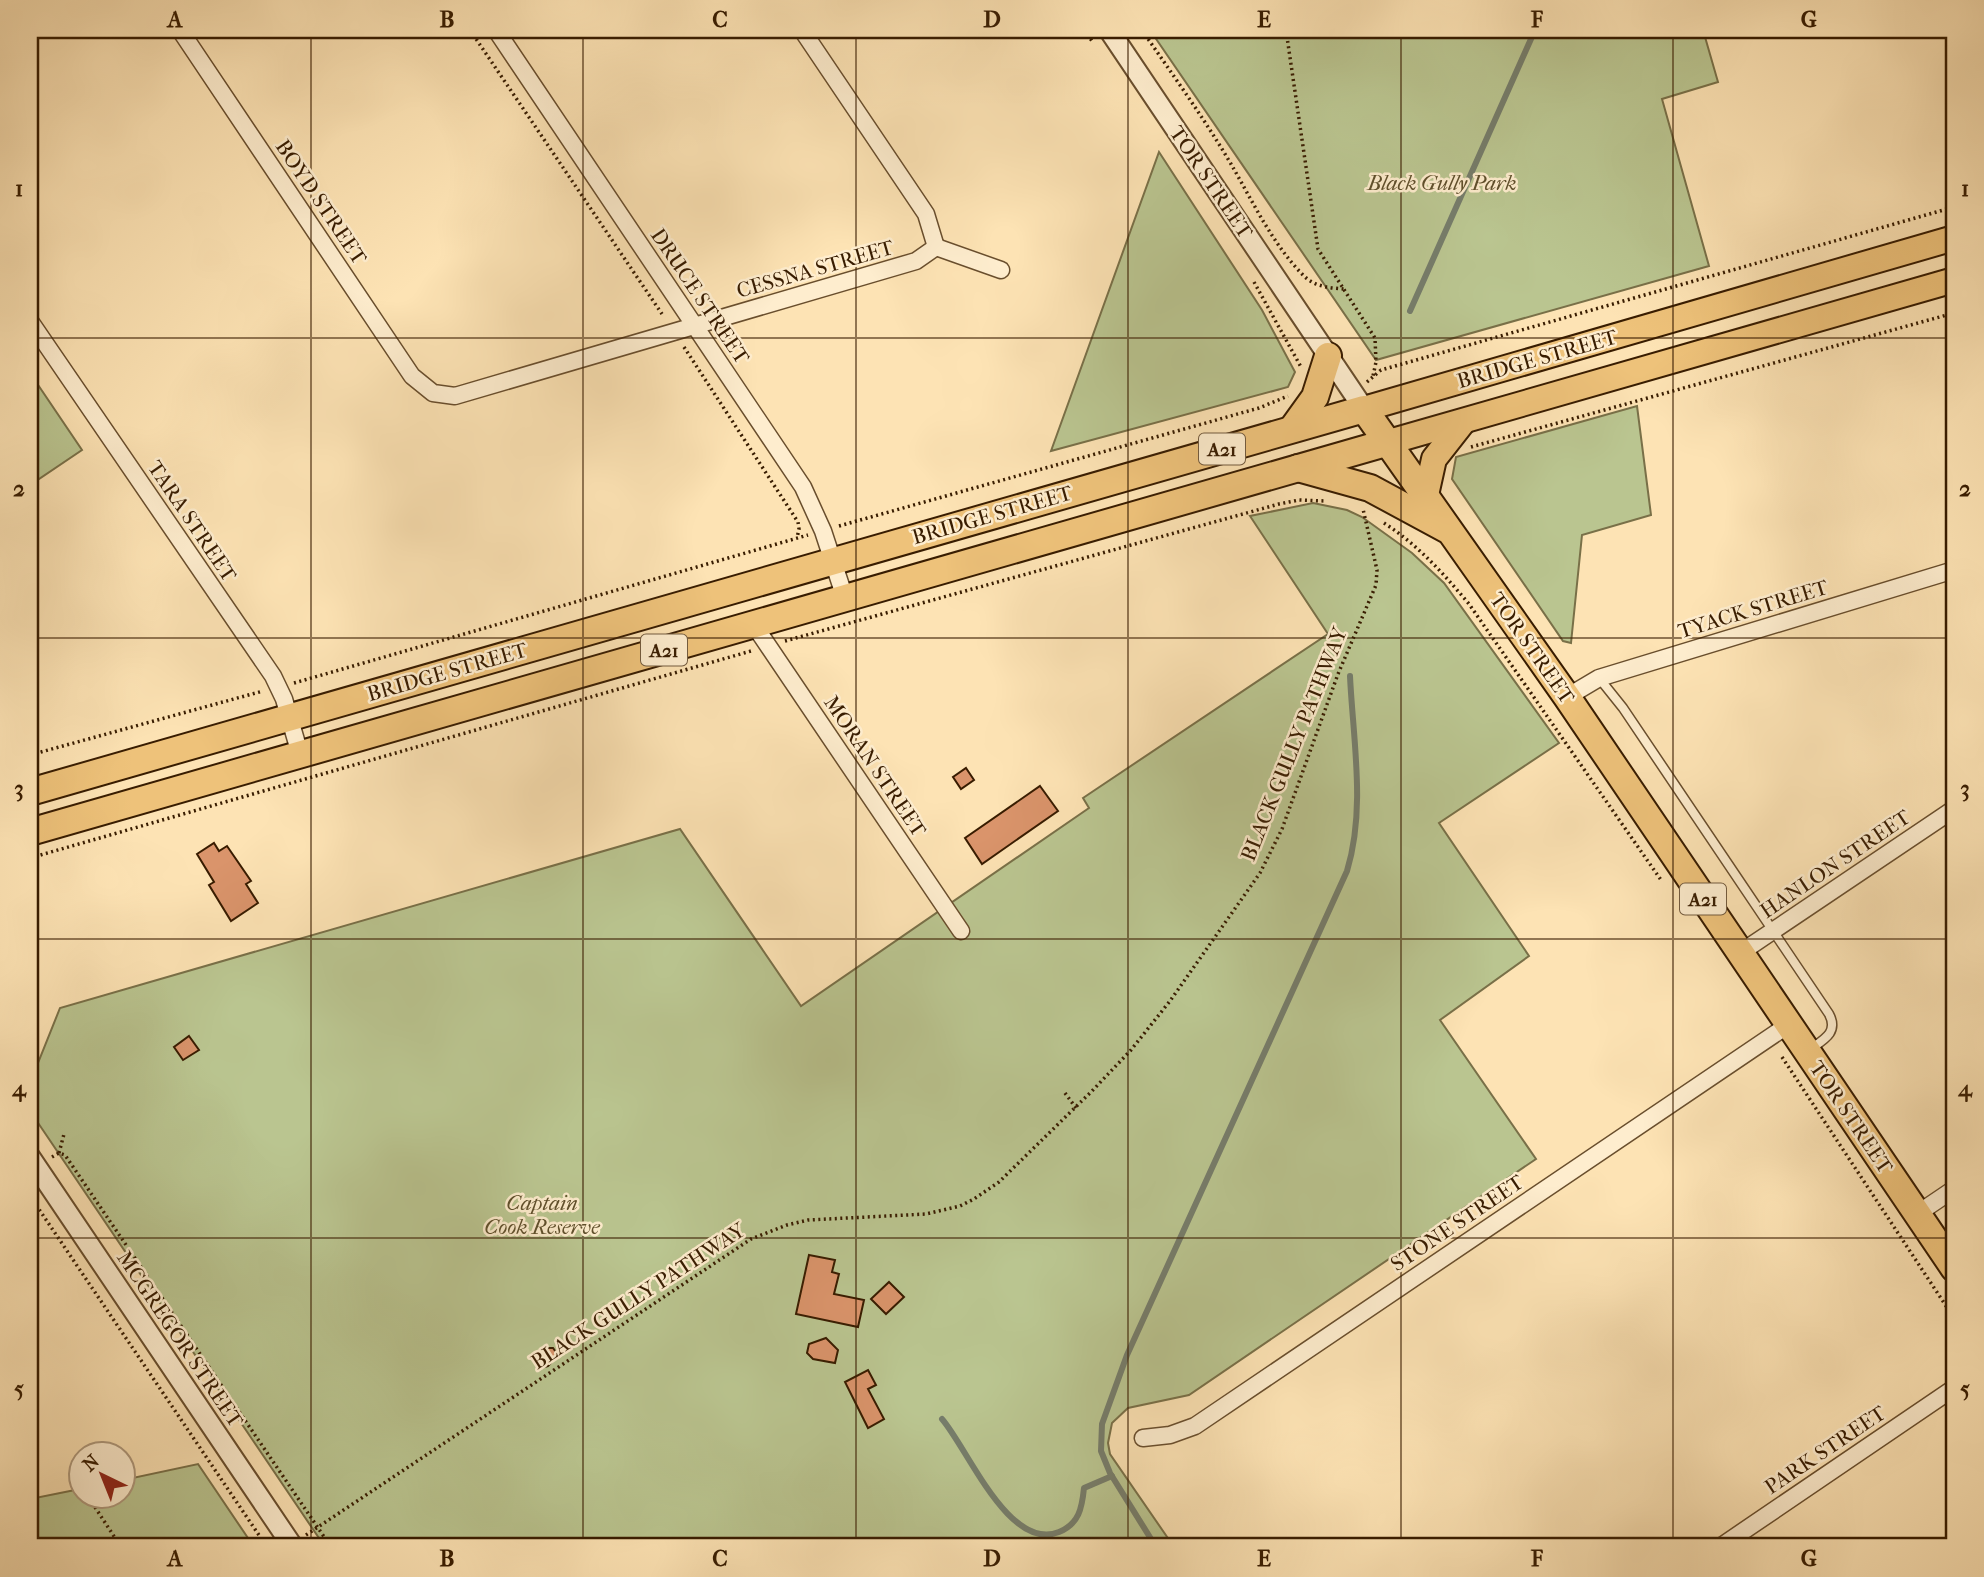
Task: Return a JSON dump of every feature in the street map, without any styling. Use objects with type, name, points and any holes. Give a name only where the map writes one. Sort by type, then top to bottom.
[{"type":"highway","points":[[1293,429],[1315,397],[1328,356]]},
{"type":"highway","name":"BRIDGE STREET","points":[[30,792],[1364,409]]},
{"type":"highway","name":"TOR STREET","points":[[1364,409],[1567,697],[1740,953],[1779,1032],[1807,1052],[1954,1268]]},
{"type":"highway","name":"BRIDGE STREET","points":[[30,832],[300,754],[762,635],[845,598],[1389,442]]},
{"type":"highway","name":"A21","points":[[1298,468],[1370,488],[1450,532]]},
{"type":"main road","name":"BRIDGE STREET","points":[[1364,409],[1954,238]]},
{"type":"main road","name":"BRIDGE STREET","points":[[1389,442],[1954,280]]},
{"type":"main road","points":[[1426,495],[1436,455],[1463,422]]},
{"type":"street","name":"BOYD STREET","points":[[180,30],[412,376],[433,393]]},
{"type":"street","name":"DRUCE STREET","points":[[496,30],[803,487],[823,531],[845,598]]},
{"type":"street","points":[[802,30],[926,214],[936,247],[1001,270]]},
{"type":"street","name":"TOR STREET","points":[[1109,30],[1364,409]]},
{"type":"street","name":"CESSNA STREET","points":[[433,393],[454,396],[916,261],[936,247]]},
{"type":"street","name":"TARA STREET","points":[[30,321],[279,687],[300,754]]},
{"type":"street","name":"TYACK STREET","points":[[1567,697],[1599,678],[1954,570]]},
{"type":"street","name":"MORAN STREET","points":[[762,635],[961,931]]},
{"type":"street","name":"HANLON STREET","points":[[1740,953],[1954,809]]},
{"type":"street","name":"STONE STREET","points":[[1143,1438],[1170,1435],[1195,1426],[1779,1032]]},
{"type":"street","name":"MCGREGOR STREET","points":[[30,1157],[293,1547]]},
{"type":"street","points":[[1917,1214],[1954,1189]]},
{"type":"street","name":"PARK STREET","points":[[1720,1547],[1954,1388]]},
{"type":"lane","points":[[1599,678],[1623,708],[1832,1020],[1830,1034],[1807,1052]]},
{"type":"path","points":[[470,30],[662,314]]},
{"type":"path","points":[[1084,30],[1092,41]]},
{"type":"path","points":[[1142,30],[1287,255],[1306,279],[1325,288],[1344,289]]},
{"type":"path","points":[[1286,30],[1318,249],[1375,338],[1376,362],[1373,378],[1381,370],[1954,207]]},
{"type":"path","points":[[1250,276],[1301,366],[1304,377]]},
{"type":"path","points":[[1459,450],[1954,313]]},
{"type":"path","points":[[684,347],[798,522],[797,538]]},
{"type":"path","points":[[30,755],[279,687],[1259,408],[1292,394]]},
{"type":"path","points":[[30,858],[762,635],[1279,504],[1299,500],[1331,501]]},
{"type":"path","points":[[1362,512],[1365,504]]},
{"type":"path","points":[[1354,508],[1370,515]]},
{"type":"path","name":"BLACK GULLY PATHWAY","points":[[317,1528],[751,1239],[808,1220],[926,1214],[960,1206],[999,1182],[1076,1108],[1170,1001],[1250,888],[1272,850],[1301,780],[1338,674],[1376,585],[1377,570],[1362,512]]},
{"type":"path","points":[[1378,519],[1419,549],[1469,604],[1665,886]]},
{"type":"path","points":[[1779,1032],[1954,1318]]},
{"type":"path","points":[[1065,1093],[1076,1108]]},
{"type":"path","points":[[52,1157],[59,1153],[64,1134]]},
{"type":"path","points":[[59,1153],[65,1155],[331,1547]]},
{"type":"path","points":[[30,1196],[267,1547]]},
{"type":"path","points":[[97,1510],[121,1547]]},
{"type":"green space","name":"Black Gully Park","points":[[1150,30],[1703,30],[1718,82],[1662,99],[1709,266],[1376,360]]},
{"type":"green space","points":[[1159,152],[1262,310],[1295,372],[1288,387],[1051,451]]},
{"type":"green space","points":[[30,373],[82,450],[30,485]]},
{"type":"green space","points":[[1637,406],[1651,515],[1582,535],[1571,643],[1563,641],[1452,479],[1456,457]]},
{"type":"green space","name":"Captain Cook Reserve","points":[[1313,503],[1347,510],[1362,517],[1412,553],[1444,583],[1559,743],[1439,823],[1529,956],[1440,1020],[1536,1159],[1189,1395],[1128,1408],[1112,1423],[1108,1443],[1110,1454],[1174,1547],[325,1547],[30,1111],[30,1083],[60,1008],[680,829],[801,1006],[1089,808],[1083,798],[1328,634],[1250,516]]},
{"type":"green space","points":[[198,1464],[254,1547],[30,1547],[30,1499],[66,1492],[66,1510],[136,1510],[136,1477]]},
{"type":"building","points":[[966,768],[974,780],[961,789],[953,777]]},
{"type":"building","points":[[1040,786],[1058,811],[982,864],[965,838]]},
{"type":"building","points":[[214,843],[219,851],[227,846],[251,881],[246,884],[258,903],[231,921],[209,885],[214,882],[197,854]]},
{"type":"building","points":[[189,1036],[199,1050],[183,1060],[174,1047]]},
{"type":"building","points":[[809,1255],[835,1260],[832,1272],[839,1274],[834,1294],[864,1300],[858,1327],[796,1314]]},
{"type":"building","points":[[889,1282],[904,1297],[886,1314],[871,1299]]},
{"type":"building","points":[[826,1338],[838,1350],[835,1363],[813,1359],[807,1353],[809,1344]]},
{"type":"building","points":[[545,1348],[553,1348],[558,1355],[548,1366],[540,1368],[535,1360],[538,1353]]},
{"type":"building","points":[[868,1370],[876,1385],[868,1389],[884,1419],[868,1428],[845,1382]]},
{"type":"waterway","points":[[1410,311],[1535,30]]},
{"type":"waterway","points":[[1156,1547],[1110,1473],[1101,1451],[1102,1424],[1127,1355],[1347,871],[1353,847],[1357,799],[1350,676]]},
{"type":"waterway","points":[[942,1419],[1007,1513],[1023,1527],[1041,1534],[1059,1532],[1071,1525],[1080,1509],[1084,1488],[1112,1476]]}]
